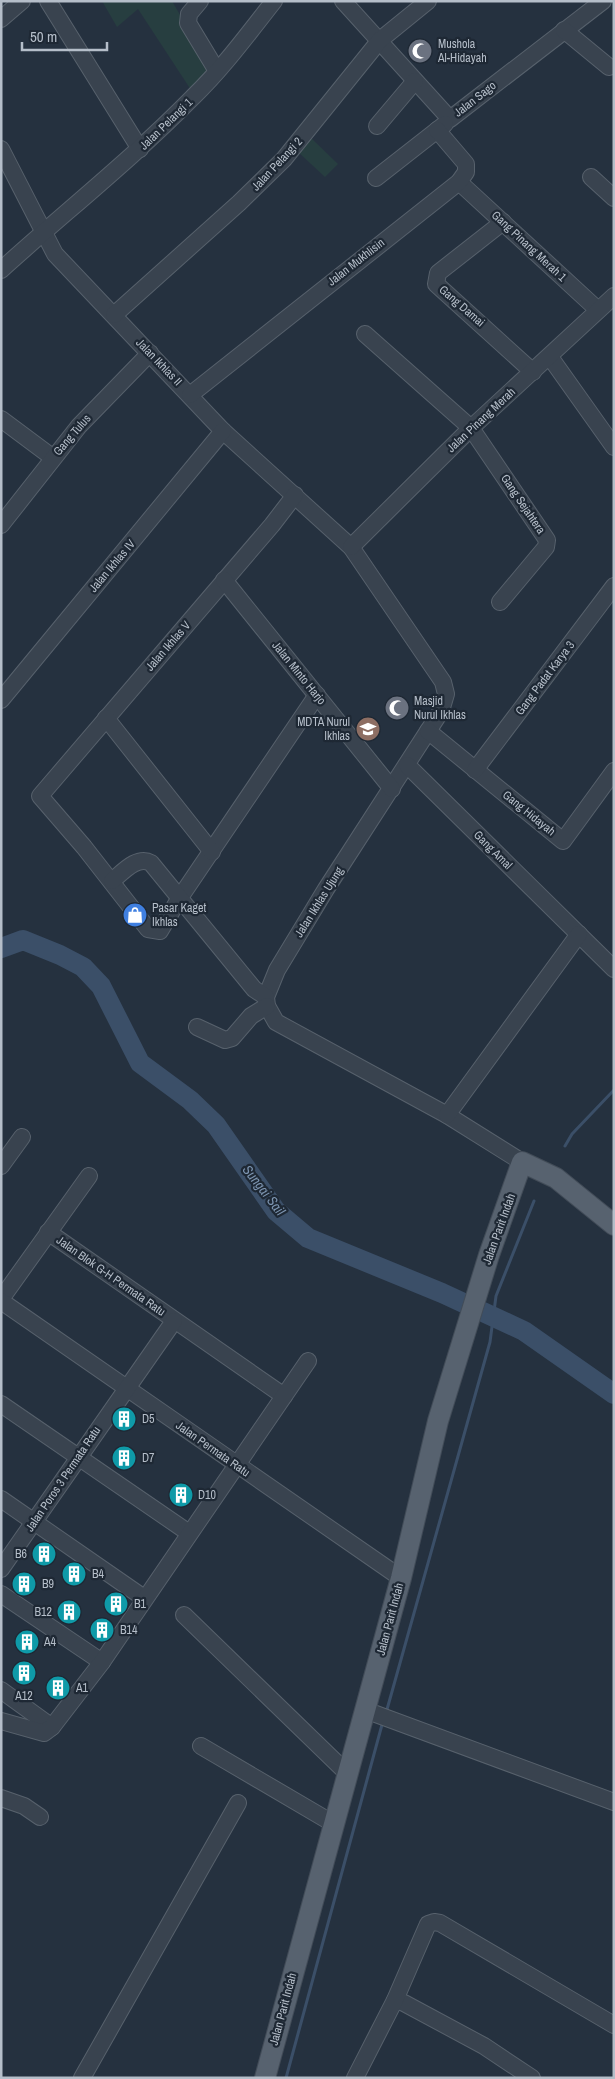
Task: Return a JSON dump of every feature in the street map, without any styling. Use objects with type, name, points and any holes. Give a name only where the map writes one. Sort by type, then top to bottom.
[{"type":"main road","points":[[522,1162],[556,1178],[614,1224]]},
{"type":"main road","name":"Jalan Parit Indah","points":[[265,2078],[348,1774],[370,1712],[438,1421],[489,1255],[522,1162]]},
{"type":"street","points":[[1,19],[22,1]]},
{"type":"street","points":[[48,1],[140,150]]},
{"type":"street","points":[[200,1],[189,14],[188,24],[217,71]]},
{"type":"street","name":"Jalan Pelangi 1","points":[[1,270],[43,231],[140,150],[217,71],[274,1]]},
{"type":"street","name":"Jalan Sago","points":[[343,1],[450,119],[603,1]]},
{"type":"street","name":"Jalan Pelangi 2","points":[[114,315],[239,203],[284,159],[380,40],[428,1]]},
{"type":"street","points":[[564,30],[609,67]]},
{"type":"street","points":[[377,126],[415,81]]},
{"type":"street","points":[[376,178],[450,119]]},
{"type":"street","points":[[437,130],[466,164],[466,172],[459,182]]},
{"type":"street","name":"Jalan Ikhlas II","points":[[1,149],[55,254],[223,430],[351,547]]},
{"type":"street","points":[[591,177],[614,198]]},
{"type":"street","name":"Gang Pinang Merah 1","points":[[459,182],[598,310]]},
{"type":"street","name":"Jalan Mukhlisin","points":[[190,395],[459,182]]},
{"type":"street","name":"Gang Damai","points":[[503,222],[438,273],[436,284],[533,372]]},
{"type":"street","name":"Jalan Pinang Merah","points":[[351,547],[471,428],[598,310],[613,300]]},
{"type":"street","points":[[365,334],[471,428]]},
{"type":"street","name":"Gang Tulus","points":[[1,525],[79,426],[150,353]]},
{"type":"street","points":[[550,356],[614,447]]},
{"type":"street","points":[[1,419],[52,458]]},
{"type":"street","name":"Gang Sejahtera","points":[[471,428],[547,540],[546,547],[500,602]]},
{"type":"street","name":"Jalan Ikhlas IV","points":[[1,700],[223,430]]},
{"type":"street","name":"Jalan Ikhlas V","points":[[112,881],[40,796],[295,495]]},
{"type":"street","name":"Jalan Ikhlas Ujung","points":[[266,1001],[277,970],[326,889],[428,732],[445,702],[446,694],[443,682],[351,547]]},
{"type":"street","name":"Jalan Minto Harjo","points":[[224,580],[392,789]]},
{"type":"street","name":"Gang Padat Karya 3","points":[[475,770],[614,586]]},
{"type":"street","points":[[317,695],[179,899],[160,931],[148,929],[112,881],[138,861],[146,860],[151,862],[179,899],[266,1001],[276,1022],[447,1115],[522,1162]]},
{"type":"street","points":[[106,718],[212,852]]},
{"type":"street","name":"Gang Hidayah","points":[[428,732],[563,840],[614,771]]},
{"type":"street","name":"Gang Amal","points":[[407,765],[614,969]]},
{"type":"street","points":[[447,1115],[579,934]]},
{"type":"street","points":[[197,1027],[226,1040],[232,1038],[266,1001]]},
{"type":"street","points":[[1,1166],[22,1137]]},
{"type":"street","points":[[1,1300],[89,1176]]},
{"type":"street","name":"Jalan Blok G-H Permata Ratu","points":[[48,1232],[284,1396]]},
{"type":"street","name":"Jalan Permata Ratu","points":[[1,1300],[125,1389],[401,1578]]},
{"type":"street","name":"Jalan Poros 3 Permata Ratu","points":[[1,1569],[174,1321]]},
{"type":"street","points":[[1,1721],[44,1733],[52,1727],[102,1662],[188,1533],[308,1361]]},
{"type":"street","points":[[1,1404],[188,1533]]},
{"type":"street","points":[[1,1499],[144,1598]]},
{"type":"street","points":[[1,1594],[102,1662]]},
{"type":"street","points":[[184,1616],[348,1774]]},
{"type":"street","points":[[1,1690],[52,1727]]},
{"type":"street","points":[[370,1712],[402,1722],[614,1802]]},
{"type":"street","points":[[201,1746],[334,1824]]},
{"type":"street","points":[[1,1798],[24,1806],[40,1817]]},
{"type":"street","points":[[82,2078],[238,1804]]},
{"type":"street","points":[[355,2078],[395,2000],[428,1924],[437,1922],[614,2025]]},
{"type":"street","points":[[395,2000],[484,2046],[532,2078]]},
{"type":"green space","points":[[102,1],[172,1],[212,70],[193,93],[138,9],[117,27]]},
{"type":"green space","points":[[310,137],[338,164],[325,177],[297,151]]},
{"type":"waterway","name":"Sungai Sail","points":[[1,948],[23,940],[60,955],[83,967],[101,986],[140,1063],[190,1100],[216,1125],[276,1211],[308,1238],[442,1293],[524,1331],[614,1394]]},
{"type":"waterway","points":[[565,1146],[572,1134],[614,1090]]},
{"type":"waterway","points":[[386,1713],[490,1342],[496,1296],[534,1201]]},
{"type":"waterway","points":[[286,2078],[383,1721]]},
{"type":"place","name":"Mushola Al-Hidayah","points":[[420,51]]},
{"type":"place","name":"Masjid Nurul Ikhlas","points":[[397,708]]},
{"type":"place","name":"MDTA Nurul Ikhlas","points":[[368,729]]},
{"type":"place","name":"Pasar Kaget Ikhlas","points":[[135,915]]},
{"type":"place","name":"D5","points":[[124,1419]]},
{"type":"place","name":"D7","points":[[124,1458]]},
{"type":"place","name":"D10","points":[[181,1495]]},
{"type":"place","name":"B6","points":[[44,1554]]},
{"type":"place","name":"B4","points":[[74,1574]]},
{"type":"place","name":"B9","points":[[24,1584]]},
{"type":"place","name":"B1","points":[[116,1604]]},
{"type":"place","name":"B12","points":[[69,1612]]},
{"type":"place","name":"B14","points":[[102,1630]]},
{"type":"place","name":"A4","points":[[27,1642]]},
{"type":"place","name":"A12","points":[[24,1673]]},
{"type":"place","name":"A1","points":[[58,1688]]}]
